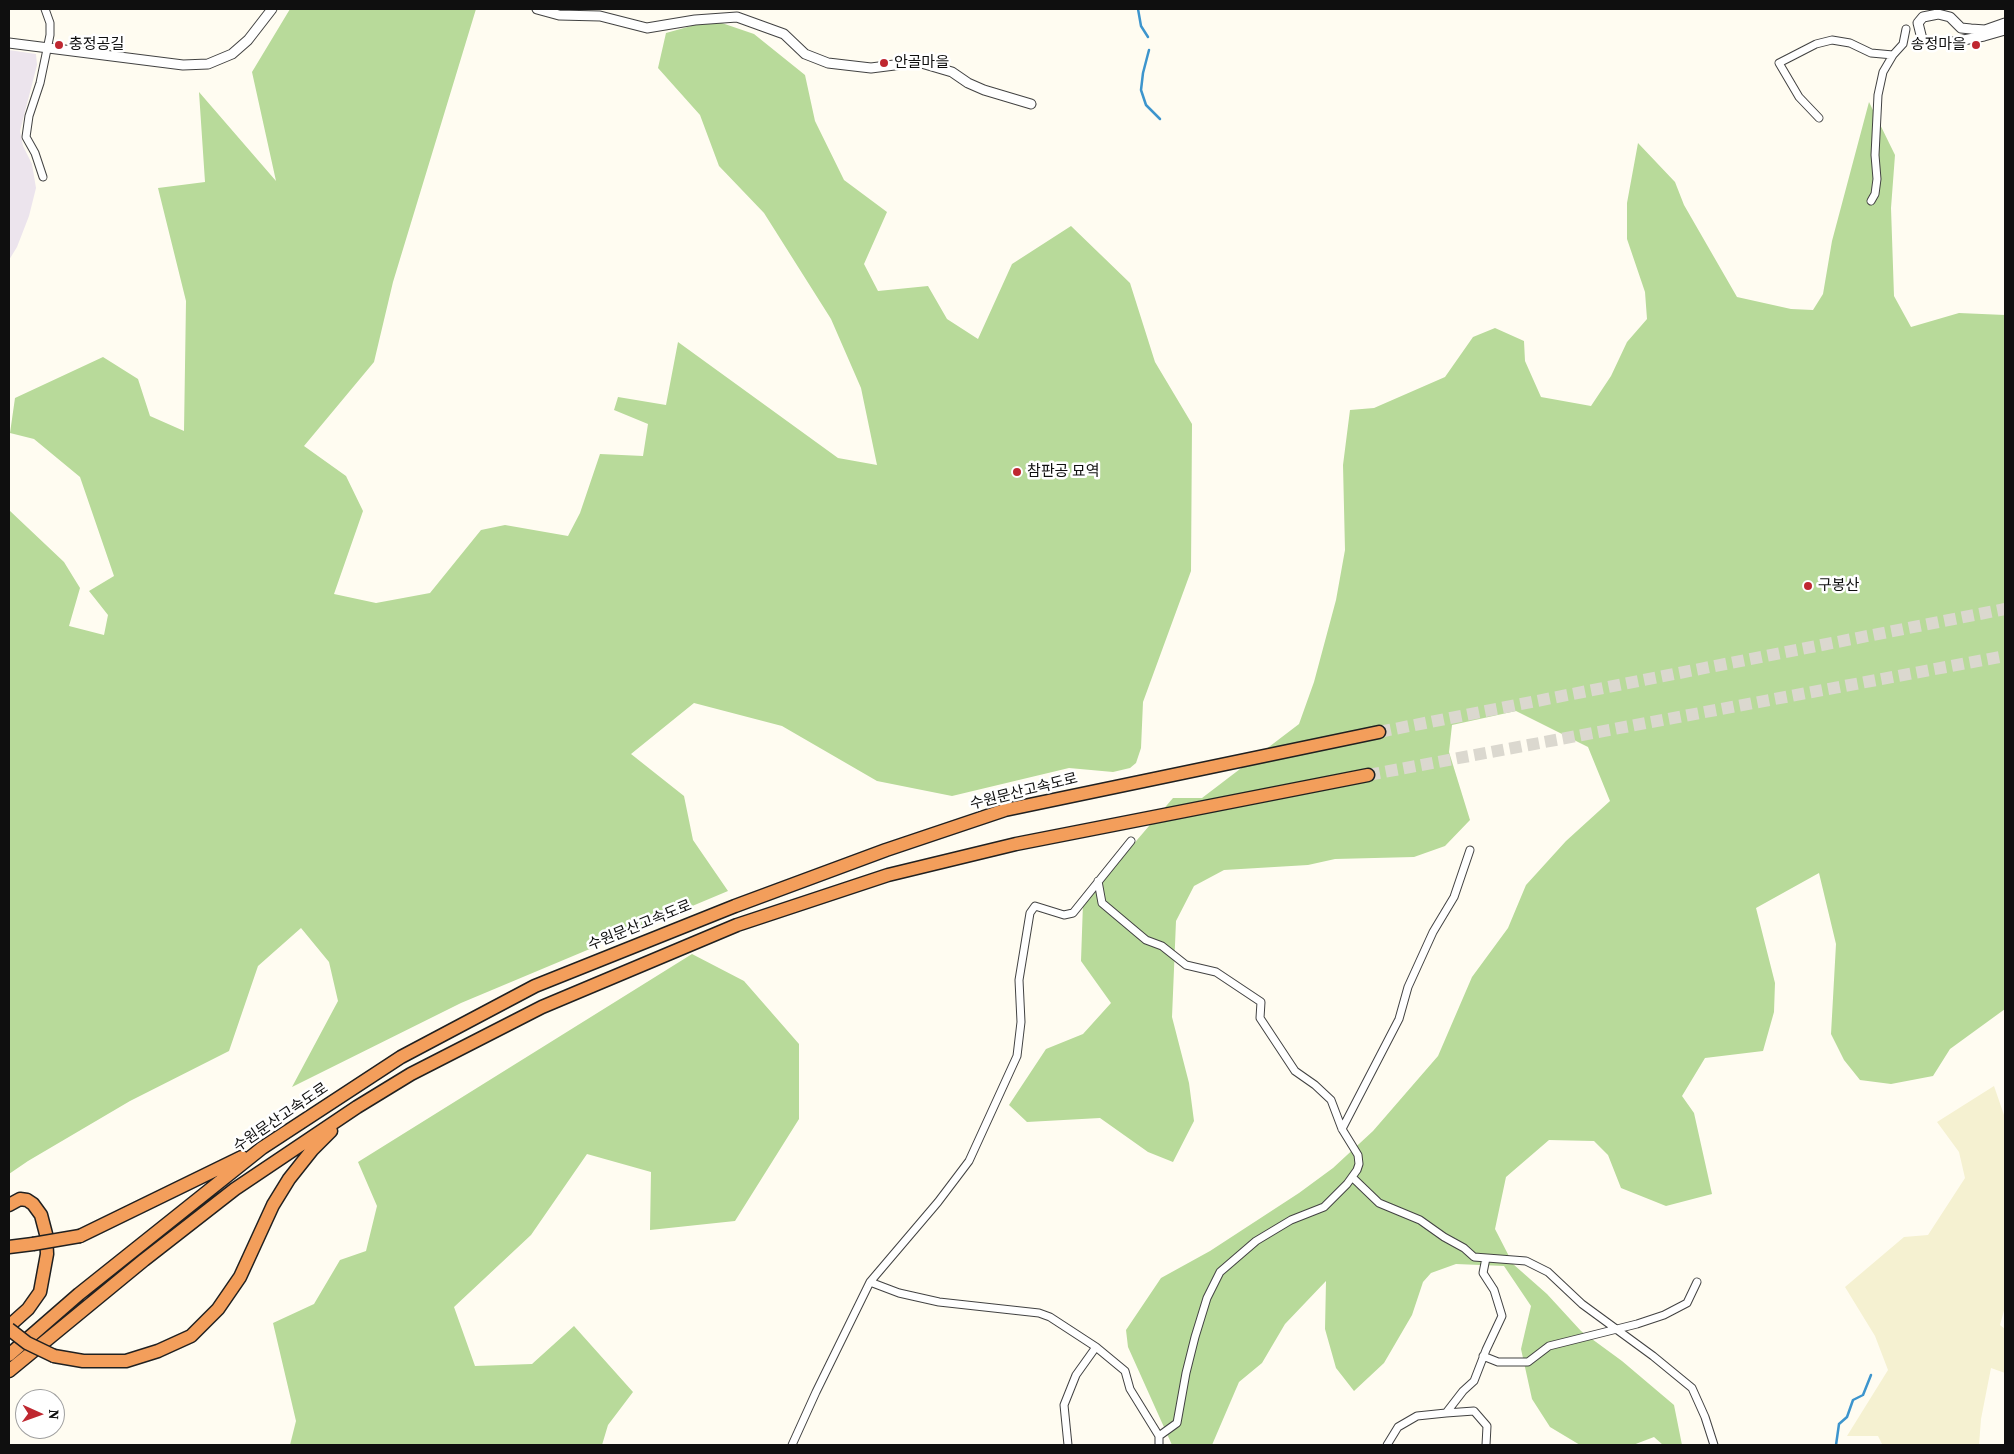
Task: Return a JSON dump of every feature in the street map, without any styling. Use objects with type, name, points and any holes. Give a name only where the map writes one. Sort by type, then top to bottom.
[{"type":"highway","name":"수원문산고속도로","points":[[9,1355],[78,1294],[262,1148],[401,1057],[535,986],[735,906],[886,850],[1004,810],[1379,732]]},
{"type":"highway","points":[[9,1371],[235,1188],[357,1106],[411,1074],[542,1006],[737,925],[888,874],[1016,844],[1368,775]]},
{"type":"highway","points":[[9,1205],[20,1199],[27,1200],[41,1214],[46,1234],[47,1254],[40,1292],[28,1309],[9,1327],[26,1343],[54,1356],[83,1362],[126,1361],[158,1351],[191,1336],[218,1309],[240,1277],[273,1205],[289,1179],[312,1150],[357,1106]]},
{"type":"highway","points":[[9,1247],[80,1236],[262,1148]]},
{"type":"street","points":[[43,177],[35,153],[26,137],[29,116],[40,83],[50,35],[50,23],[45,9]]},
{"type":"street","points":[[9,43],[183,65],[208,64],[232,54],[248,40],[272,9]]},
{"type":"street","points":[[537,9],[559,16],[600,16],[647,28],[695,20],[737,17],[784,34],[805,54],[828,63],[871,68],[918,62],[952,72],[968,84],[984,90],[1031,104]]},
{"type":"street","points":[[2005,23],[1985,30],[1971,30],[1961,28],[1950,17],[1938,14],[1922,17],[1918,23],[1922,39],[1931,43],[1948,43],[2005,30]]},
{"type":"street","points":[[1871,202],[1875,194],[1877,178],[1875,154],[1878,95],[1883,72],[1893,55],[1903,44],[1906,30]]},
{"type":"street","points":[[1819,118],[1799,97],[1779,63],[1816,44],[1832,40],[1850,43],[1871,53],[1893,55]]},
{"type":"street","points":[[792,1445],[870,1282],[938,1202],[969,1160],[1017,1056],[1021,1022],[1019,980],[1030,913],[1035,906],[1064,915],[1073,913],[1131,841]]},
{"type":"street","points":[[1342,1128],[1399,1019],[1408,987],[1433,932],[1454,897],[1470,850]]},
{"type":"street","points":[[1098,881],[1102,903],[1146,940],[1162,946],[1186,965],[1216,972],[1262,1002],[1260,1018],[1295,1071],[1315,1084],[1330,1100],[1342,1128],[1358,1155],[1359,1164],[1348,1184],[1324,1207],[1291,1220],[1256,1241],[1220,1272],[1207,1298],[1198,1329],[1186,1373],[1177,1423],[1159,1436]]},
{"type":"street","points":[[1352,1177],[1379,1202],[1420,1220],[1474,1257],[1526,1261],[1548,1272],[1582,1304],[1654,1356],[1692,1388],[1705,1417],[1714,1445]]},
{"type":"street","points":[[1446,1413],[1463,1391],[1474,1381],[1483,1356],[1502,1316],[1494,1290],[1482,1273],[1486,1258]]},
{"type":"street","points":[[870,1282],[899,1293],[939,1302],[1039,1313],[1050,1317],[1096,1347],[1125,1371],[1130,1389],[1159,1436],[1159,1445]]},
{"type":"street","points":[[1483,1356],[1498,1362],[1528,1362],[1549,1346],[1655,1318],[1687,1303],[1697,1282]]},
{"type":"street","points":[[1068,1445],[1064,1405],[1076,1375],[1096,1347]]},
{"type":"street","points":[[1387,1445],[1398,1427],[1417,1416],[1474,1411],[1487,1426],[1486,1445]]},
{"type":"shaded area","points":[[9,50],[36,54],[37,65],[20,131],[23,146],[32,164],[36,188],[29,216],[17,247],[9,260]]},
{"type":"shaded area","points":[[1994,1086],[2005,1118],[2005,1307],[2000,1325],[2005,1329],[2005,1373],[1991,1368],[1981,1419],[1979,1445],[1882,1444],[1878,1436],[1847,1436],[1888,1370],[1875,1336],[1845,1287],[1904,1237],[1928,1235],[1965,1178],[1959,1152],[1937,1122]]},
{"type":"green space","points":[[290,9],[476,9],[393,282],[374,362],[304,446],[346,476],[363,511],[334,594],[376,603],[430,593],[481,530],[505,525],[568,536],[580,513],[600,454],[643,456],[648,424],[614,410],[618,397],[666,405],[678,342],[838,458],[877,465],[861,388],[831,319],[764,213],[719,166],[700,115],[658,68],[666,33],[713,20],[754,34],[805,75],[815,121],[844,180],[887,212],[864,264],[878,291],[928,286],[947,319],[978,339],[1012,264],[1071,226],[1130,283],[1155,362],[1192,424],[1191,571],[1143,702],[1141,748],[1136,763],[1130,768],[1113,772],[1069,768],[952,796],[877,781],[782,726],[694,703],[631,754],[684,796],[693,840],[728,891],[461,1003],[292,1087],[338,1001],[329,962],[301,928],[258,966],[229,1051],[130,1101],[9,1174],[9,510],[64,562],[80,588],[69,626],[104,635],[108,615],[89,591],[114,576],[80,477],[34,439],[10,433],[15,398],[103,357],[138,379],[150,416],[184,431],[186,301],[158,188],[205,182],[199,92],[276,181],[252,72]]},
{"type":"green space","points":[[1869,102],[1895,155],[1891,208],[1894,296],[1911,327],[1959,313],[2005,315],[2005,1009],[1950,1049],[1933,1076],[1891,1084],[1860,1080],[1844,1060],[1831,1034],[1836,944],[1819,873],[1756,908],[1775,983],[1774,1012],[1763,1051],[1705,1058],[1682,1096],[1694,1113],[1712,1194],[1666,1206],[1621,1188],[1608,1155],[1594,1141],[1549,1140],[1506,1177],[1495,1229],[1513,1264],[1547,1294],[1581,1331],[1622,1361],[1674,1405],[1682,1445],[1663,1445],[1654,1437],[1633,1445],[1580,1445],[1550,1427],[1532,1399],[1521,1349],[1531,1306],[1504,1266],[1456,1264],[1431,1273],[1423,1282],[1412,1315],[1384,1363],[1354,1391],[1336,1368],[1325,1329],[1326,1281],[1285,1324],[1262,1363],[1239,1382],[1212,1445],[1172,1445],[1128,1347],[1126,1330],[1161,1278],[1210,1251],[1299,1193],[1333,1168],[1373,1131],[1438,1056],[1472,977],[1508,928],[1526,885],[1566,841],[1610,801],[1588,747],[1516,711],[1452,725],[1449,752],[1470,820],[1445,846],[1414,857],[1335,859],[1308,865],[1224,870],[1194,886],[1176,921],[1172,1017],[1189,1083],[1194,1121],[1173,1162],[1148,1152],[1100,1118],[1027,1122],[1009,1105],[1046,1049],[1083,1034],[1111,1003],[1081,961],[1083,903],[1173,798],[1202,798],[1299,724],[1314,682],[1336,600],[1345,550],[1343,465],[1350,410],[1374,408],[1445,377],[1473,337],[1495,328],[1524,341],[1525,361],[1541,397],[1591,406],[1611,376],[1627,342],[1647,319],[1645,292],[1627,239],[1627,203],[1638,143],[1675,182],[1684,205],[1737,297],[1791,309],[1813,310],[1823,294],[1832,241]]},
{"type":"green space","points":[[692,954],[744,981],[799,1044],[799,1119],[735,1221],[650,1230],[651,1172],[587,1154],[531,1235],[454,1307],[475,1366],[532,1364],[574,1326],[633,1392],[608,1425],[602,1445],[290,1445],[296,1421],[273,1323],[314,1304],[340,1260],[366,1251],[377,1206],[358,1162]]},
{"type":"waterway","points":[[1138,9],[1141,26],[1148,37]]},
{"type":"waterway","points":[[1149,50],[1141,90],[1146,105],[1160,119]]},
{"type":"waterway","points":[[1836,1445],[1839,1424],[1847,1417],[1853,1400],[1863,1395],[1871,1375]]},
{"type":"tunnel","points":[[1379,732],[2005,609]]},
{"type":"tunnel","points":[[1368,775],[2005,656]]},
{"type":"place","name":"충정공길","points":[[59,45]]},
{"type":"place","name":"송정마을","points":[[1976,45]]},
{"type":"place","name":"안골마을","points":[[884,63]]},
{"type":"place","name":"참판공 묘역","points":[[1017,472]]},
{"type":"place","name":"구봉산","points":[[1808,586]]}]
